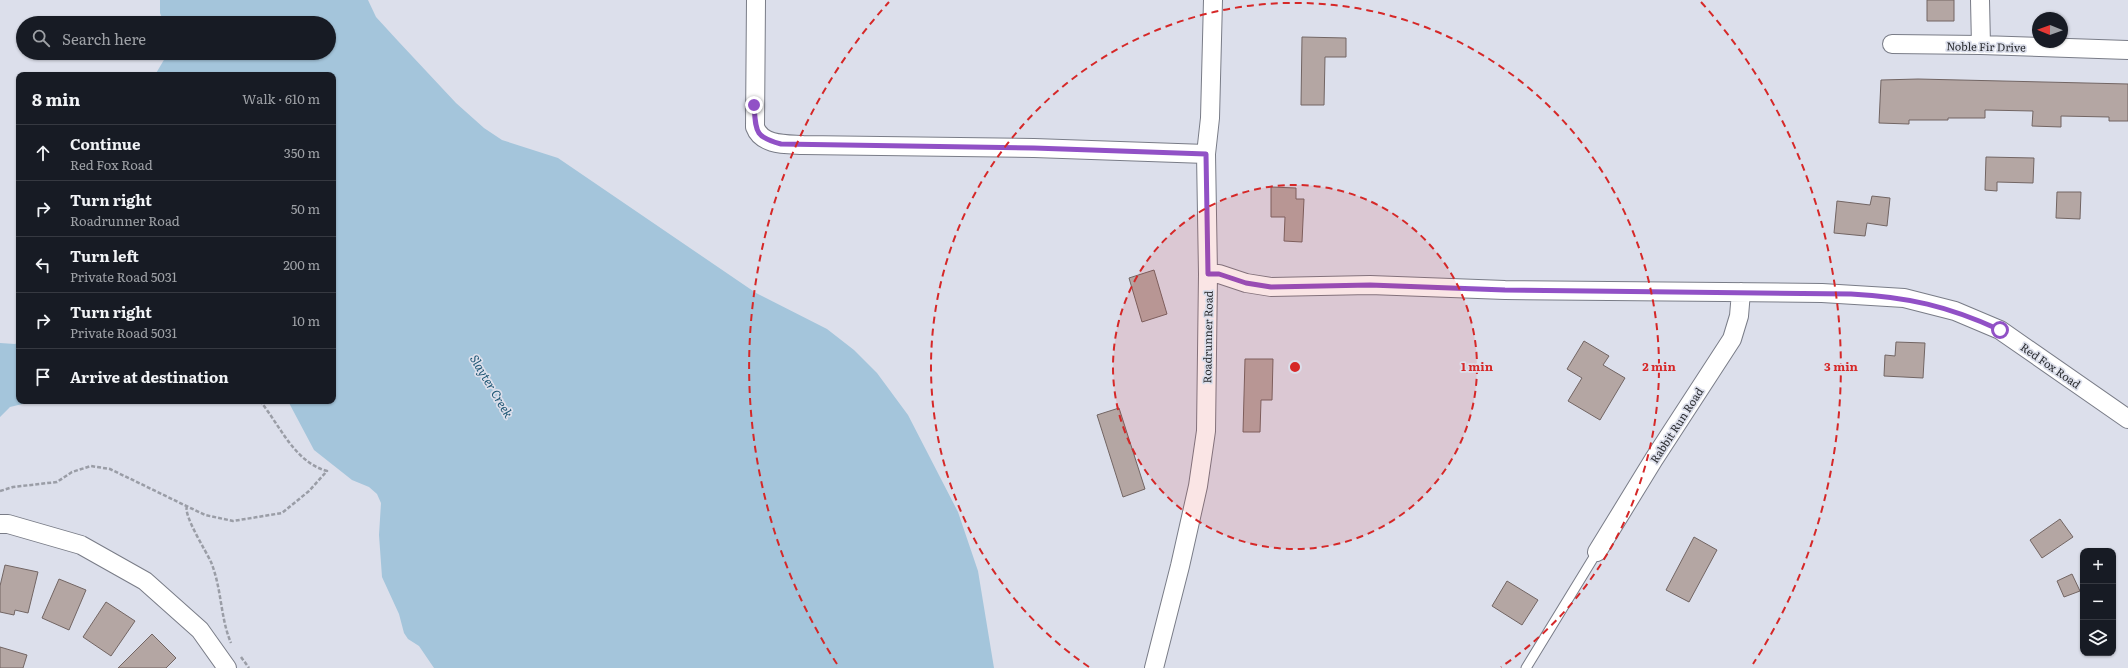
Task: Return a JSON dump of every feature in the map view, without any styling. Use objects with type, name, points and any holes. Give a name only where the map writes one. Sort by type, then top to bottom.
[{"type":"street","points":[[756,0],[754,105],[758,133],[762,138],[781,144],[1034,148],[1206,154]]},
{"type":"street","name":"Roadrunner Road","points":[[1154,668],[1184,552],[1198,486],[1206,431],[1208,274],[1206,154],[1210,118],[1213,0]]},
{"type":"street","points":[[1980,0],[1981,45]]},
{"type":"street","name":"Noble Fir Drive","points":[[1892,44],[1981,45],[2128,50]]},
{"type":"street","name":"Red Fox Road","points":[[1208,274],[1219,274],[1246,283],[1271,287],[1370,285],[1505,290],[1822,292],[1882,296],[1932,304],[1955,311],[2000,330],[2128,419]]},
{"type":"street","name":"Rabbit Run Road","points":[[1597,552],[1654,459],[1732,339],[1739,316],[1741,292]]},
{"type":"street","points":[[0,524],[8,524],[81,545],[145,581],[200,630],[227,668]]},
{"type":"lane","points":[[1526,668],[1597,552]]},
{"type":"path","points":[[0,492],[13,487],[57,482],[72,472],[91,466],[110,469],[205,515],[233,521],[282,513],[310,491],[327,470],[320,469],[304,459],[294,448],[262,404]]},
{"type":"path","points":[[187,506],[185,510],[187,516],[202,542],[215,573],[226,631],[236,650]]},
{"type":"path","points":[[240,656],[249,668]]},
{"type":"water","name":"Slayter Creek","points":[[160,0],[368,0],[376,17],[456,103],[484,128],[502,140],[558,158],[756,293],[827,329],[854,350],[877,373],[908,415],[958,512],[978,571],[994,668],[434,668],[419,646],[408,639],[404,633],[399,614],[382,577],[379,535],[381,503],[377,494],[369,487],[352,480],[314,450],[290,404],[336,404],[336,72],[157,72],[164,60],[336,60],[336,16],[161,16]]},
{"type":"water","points":[[0,343],[15,344],[16,404],[22,404],[10,407],[0,417]]},
{"type":"building","points":[[1927,0],[1954,0],[1954,21],[1927,21]]},
{"type":"building","points":[[1302,37],[1346,38],[1346,57],[1325,57],[1324,105],[1301,105]]},
{"type":"building","points":[[1918,79],[2128,84],[2128,121],[2109,121],[2109,117],[2061,116],[2061,127],[2032,126],[2033,111],[1985,110],[1985,118],[1909,120],[1909,124],[1879,123],[1881,80]]},
{"type":"building","points":[[1986,157],[2034,158],[2033,183],[1997,182],[1997,191],[1985,190]]},
{"type":"building","points":[[1271,187],[1296,188],[1296,199],[1304,199],[1302,242],[1284,241],[1285,217],[1271,217]]},
{"type":"building","points":[[2057,192],[2081,192],[2080,219],[2056,218]]},
{"type":"building","points":[[1872,196],[1890,198],[1887,226],[1867,223],[1865,236],[1834,233],[1837,201],[1870,205]]},
{"type":"building","points":[[1154,270],[1167,314],[1142,322],[1129,278]]},
{"type":"building","points":[[1584,341],[1609,356],[1603,365],[1625,378],[1600,420],[1568,401],[1582,378],[1567,369]]},
{"type":"building","points":[[1896,342],[1925,343],[1923,378],[1884,376],[1885,355],[1895,356]]},
{"type":"building","points":[[1245,359],[1273,359],[1272,400],[1261,400],[1260,432],[1243,432]]},
{"type":"building","points":[[1119,408],[1145,489],[1123,497],[1097,415]]},
{"type":"building","points":[[2060,519],[2073,537],[2042,558],[2030,540]]},
{"type":"building","points":[[1694,537],[1717,550],[1689,602],[1666,590]]},
{"type":"building","points":[[5,565],[38,572],[28,613],[15,610],[14,615],[0,612],[0,586]]},
{"type":"building","points":[[2072,574],[2080,591],[2064,597],[2057,581]]},
{"type":"building","points":[[59,579],[86,590],[69,630],[42,618]]},
{"type":"building","points":[[1507,581],[1538,600],[1522,625],[1492,606]]},
{"type":"building","points":[[106,602],[135,621],[111,656],[83,637]]},
{"type":"building","points":[[152,634],[176,658],[166,668],[118,668]]},
{"type":"building","points":[[0,647],[27,655],[23,668],[0,668]]},
{"type":"route","points":[[754,105],[755,127],[758,133],[762,138],[781,144],[1034,148],[1206,154],[1208,274],[1219,274],[1260,286],[1370,285],[1505,290],[1822,292],[1904,298],[1955,311],[2000,330]]}]
